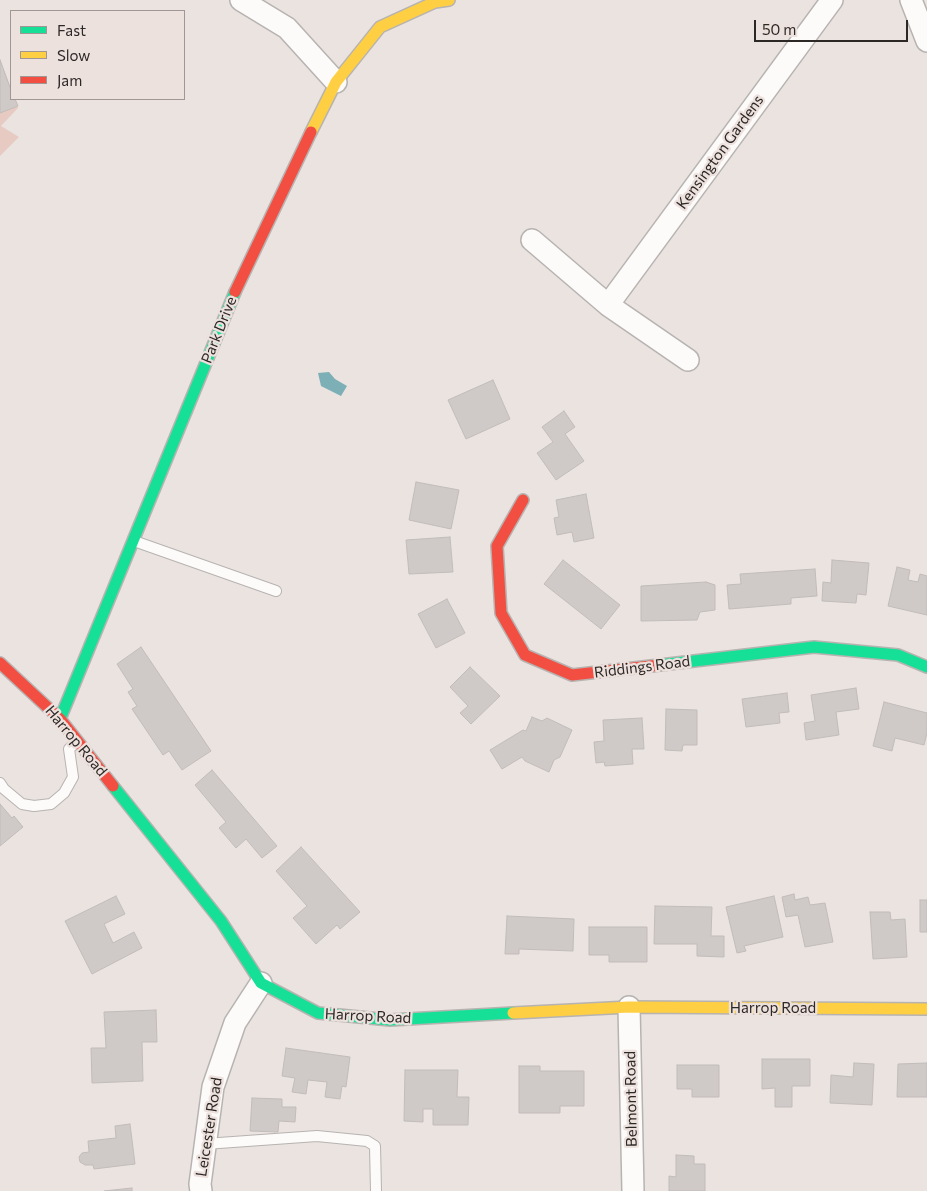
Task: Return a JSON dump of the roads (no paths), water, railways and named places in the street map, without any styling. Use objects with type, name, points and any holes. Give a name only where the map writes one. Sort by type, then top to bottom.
[{"type":"street","points":[[241,0],[287,28],[336,82]]},
{"type":"street","name":"Park Drive","points":[[60,719],[242,274],[336,82],[380,28],[435,2],[449,0]]},
{"type":"street","name":"Kensington Gardens","points":[[608,305],[832,0]]},
{"type":"street","points":[[911,0],[927,41]]},
{"type":"street","points":[[532,240],[608,305],[688,360]]},
{"type":"street","name":"Riddings Road","points":[[523,500],[497,546],[501,613],[525,655],[572,675],[814,647],[898,654],[927,667]]},
{"type":"street","name":"Harrop Road","points":[[0,663],[60,719],[221,921],[261,983],[318,1013],[390,1020],[629,1007],[927,1009]]},
{"type":"street","name":"Leicester Road","points":[[201,1191],[200,1184],[213,1087],[235,1023],[261,983]]},
{"type":"street","name":"Belmont Road","points":[[629,1007],[633,1191]]},
{"type":"lane","points":[[133,541],[276,591]]},
{"type":"lane","points":[[0,783],[4,789],[22,804],[34,806],[51,804],[64,793],[73,777],[69,748],[77,740]]},
{"type":"lane","points":[[205,1144],[316,1136],[367,1141],[375,1146],[376,1191]]},
{"type":"water","points":[[329,372],[335,379],[347,386],[341,396],[321,386],[318,373]]}]
